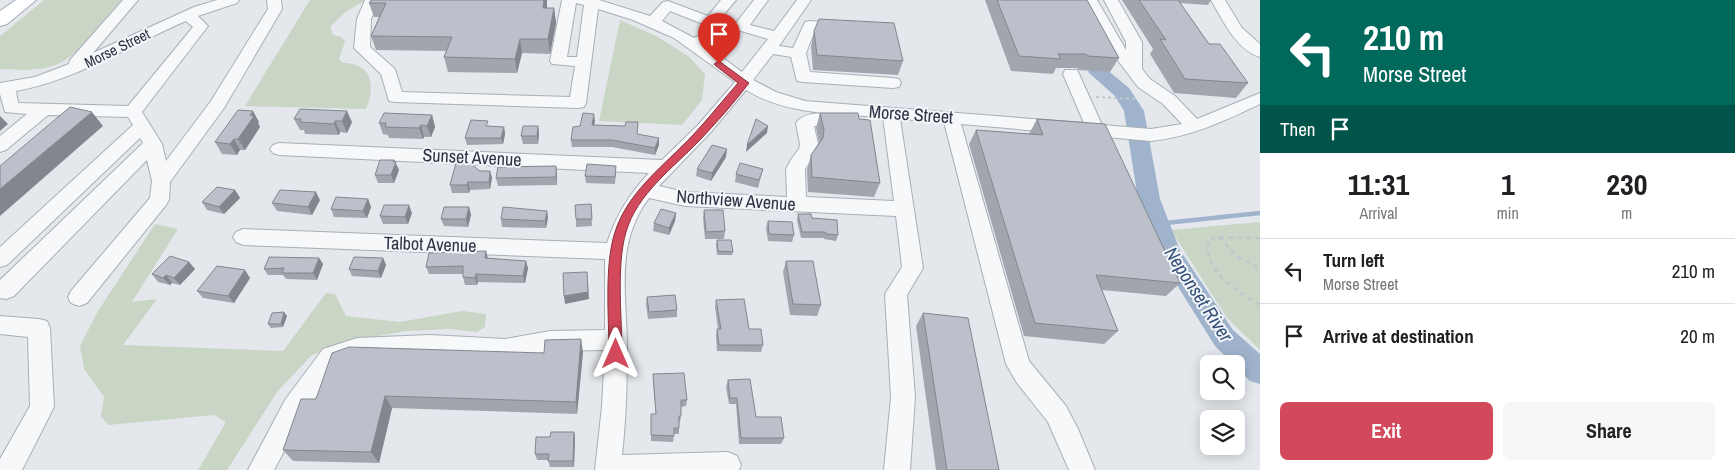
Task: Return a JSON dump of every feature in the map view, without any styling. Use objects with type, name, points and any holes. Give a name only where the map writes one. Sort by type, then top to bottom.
[{"type":"main road","points":[[0,8],[12,0]]},
{"type":"main road","points":[[0,20],[27,0]]},
{"type":"street","points":[[70,71],[131,0]]},
{"type":"street","name":"Morse Street","points":[[3,88],[45,80],[70,71],[188,15],[232,0]]},
{"type":"street","points":[[161,180],[218,104],[275,9],[274,0]]},
{"type":"street","points":[[378,0],[371,2],[364,19],[362,48],[389,72],[395,97],[578,102],[584,62],[587,1]]},
{"type":"street","points":[[570,0],[558,61],[584,62]]},
{"type":"street","points":[[693,44],[718,24],[729,0]]},
{"type":"street","points":[[741,27],[761,0]]},
{"type":"street","points":[[728,465],[608,469],[612,441],[616,340],[616,251],[623,226],[644,190],[697,137],[744,83],[804,0]]},
{"type":"street","points":[[1090,0],[1122,54],[1144,83],[1168,100],[1194,127]]},
{"type":"street","points":[[1111,0],[1134,42],[1134,69]]},
{"type":"street","points":[[1218,0],[1236,31],[1260,52]]},
{"type":"street","name":"Morse Street","points":[[587,1],[624,5],[693,44],[744,83],[761,93],[785,102],[804,106],[892,117],[951,117],[1162,135],[1194,127],[1260,98]]},
{"type":"street","points":[[652,22],[671,3],[718,24],[741,27],[798,53]]},
{"type":"street","points":[[0,259],[137,120],[201,26],[188,15]]},
{"type":"street","points":[[855,28],[810,25],[798,53],[803,77],[893,83]]},
{"type":"street","points":[[1072,74],[1096,130]]},
{"type":"street","points":[[3,88],[11,108],[81,110],[137,120],[153,144],[161,180],[159,200],[79,297]]},
{"type":"street","points":[[0,146],[44,109]]},
{"type":"street","points":[[59,129],[81,110]]},
{"type":"street","points":[[796,204],[794,170],[800,157],[808,151],[809,144],[805,123],[809,120],[892,117],[913,268],[896,294],[903,396],[897,470]]},
{"type":"street","points":[[951,117],[1018,364],[1025,377],[1052,408],[1066,429],[1082,470]]},
{"type":"street","points":[[0,289],[6,290],[153,144]]},
{"type":"street","name":"Sunset Avenue","points":[[279,148],[666,167]]},
{"type":"street","name":"Northview Avenue","points":[[644,190],[685,199],[905,209]]},
{"type":"street","name":"Talbot Avenue","points":[[243,237],[616,251]]},
{"type":"street","points":[[0,325],[39,328],[42,407],[8,470]]},
{"type":"street","points":[[261,470],[280,432],[331,356],[356,348],[430,345],[505,349],[550,341],[616,340]]},
{"type":"path","points":[[1096,97],[1134,100]]},
{"type":"path","points":[[1260,238],[1219,237],[1209,240],[1205,247],[1208,258],[1233,288],[1260,305]]},
{"type":"path","points":[[1219,237],[1236,257],[1260,269]]},
{"type":"green space","points":[[44,0],[121,0],[87,40],[58,64],[50,67],[25,70],[0,69],[0,36]]},
{"type":"green space","points":[[310,0],[366,0],[345,12],[330,27],[333,35],[341,37],[345,41],[339,59],[343,63],[360,67],[366,71],[369,77],[371,92],[366,109],[245,106]]},
{"type":"green space","points":[[620,20],[656,36],[688,56],[705,74],[702,100],[682,125],[599,121]]},
{"type":"green space","points":[[1260,222],[1260,350],[1227,318],[1171,230]]},
{"type":"green space","points":[[155,224],[178,229],[132,302],[157,299],[123,345],[283,351],[326,293],[335,294],[346,316],[400,322],[462,311],[486,314],[485,327],[477,332],[450,329],[407,331],[342,342],[311,356],[277,392],[227,470],[198,470],[226,422],[214,415],[108,425],[101,416],[104,397],[84,369],[80,346],[98,311]]},
{"type":"building","points":[[371,0],[544,0],[543,8],[554,8],[548,39],[520,39],[515,59],[444,57],[452,37],[371,36],[386,3],[369,3]]},
{"type":"building","points":[[997,0],[1087,0],[1119,58],[1088,56],[1086,54],[1058,54],[1061,59],[1019,56]]},
{"type":"building","points":[[1139,0],[1178,0],[1209,44],[1220,44],[1248,83],[1185,79],[1160,39],[1166,40]]},
{"type":"building","points":[[819,19],[894,23],[903,61],[817,55],[814,31]]},
{"type":"building","points":[[70,107],[92,112],[0,189],[0,166]]},
{"type":"building","points":[[300,109],[347,111],[342,121],[335,121],[334,124],[300,122],[301,119],[294,119]]},
{"type":"building","points":[[238,110],[253,111],[250,115],[254,116],[238,139],[234,139],[230,144],[215,142]]},
{"type":"building","points":[[384,113],[432,115],[427,126],[421,125],[419,128],[385,127],[386,123],[379,123]]},
{"type":"building","points":[[583,113],[594,114],[592,125],[625,126],[626,122],[638,122],[637,134],[659,138],[655,148],[612,140],[571,140],[573,127],[580,126]]},
{"type":"building","points":[[820,113],[858,113],[859,119],[870,120],[880,183],[812,177],[811,155],[823,138],[824,130]]},
{"type":"building","points":[[756,119],[768,126],[747,145]]},
{"type":"building","points":[[1037,119],[1105,124],[1180,283],[1096,275],[1118,331],[1035,323],[976,130],[1043,135]]},
{"type":"building","points":[[471,120],[488,121],[486,126],[504,127],[501,138],[465,138]]},
{"type":"building","points":[[523,126],[538,126],[537,136],[521,136]]},
{"type":"building","points":[[712,145],[727,149],[712,173],[697,169]]},
{"type":"building","points":[[380,160],[394,160],[393,162],[396,162],[391,175],[375,175]]},
{"type":"building","points":[[456,163],[471,164],[480,171],[490,171],[489,182],[468,182],[467,185],[450,185]]},
{"type":"building","points":[[740,163],[763,169],[759,180],[736,174]]},
{"type":"building","points":[[587,164],[616,166],[615,177],[585,176]]},
{"type":"building","points":[[556,166],[556,177],[496,178],[498,167]]},
{"type":"building","points":[[217,187],[235,190],[219,207],[202,202]]},
{"type":"building","points":[[280,190],[316,192],[308,207],[272,203]]},
{"type":"building","points":[[336,197],[368,199],[363,211],[331,209]]},
{"type":"building","points":[[591,204],[592,219],[576,219],[575,205]]},
{"type":"building","points":[[384,205],[409,205],[405,217],[380,216]]},
{"type":"building","points":[[444,207],[469,207],[466,219],[441,219]]},
{"type":"building","points":[[503,207],[547,211],[545,221],[501,219]]},
{"type":"building","points":[[661,209],[676,213],[669,228],[654,223]]},
{"type":"building","points":[[704,210],[723,210],[725,231],[706,232]]},
{"type":"building","points":[[798,214],[811,214],[812,218],[837,220],[838,235],[826,234],[825,232],[802,232]]},
{"type":"building","points":[[768,221],[792,222],[794,235],[769,234]]},
{"type":"building","points":[[717,240],[731,240],[733,252],[718,251]]},
{"type":"building","points":[[486,251],[485,258],[526,261],[523,276],[476,274],[475,278],[463,277],[463,266],[426,267],[429,253]]},
{"type":"building","points":[[170,256],[189,262],[174,278],[166,275],[163,278],[152,274]]},
{"type":"building","points":[[269,257],[319,258],[313,273],[282,273],[284,268],[264,269]]},
{"type":"building","points":[[354,257],[383,258],[378,271],[349,269]]},
{"type":"building","points":[[786,261],[813,261],[821,305],[793,304]]},
{"type":"building","points":[[217,266],[245,270],[228,296],[197,291]]},
{"type":"building","points":[[587,272],[588,292],[564,296],[563,273]]},
{"type":"building","points":[[675,295],[677,310],[649,312],[647,297]]},
{"type":"building","points":[[744,299],[749,329],[761,329],[763,345],[719,345],[717,329],[721,329],[716,300]]},
{"type":"building","points":[[284,312],[281,324],[268,324],[272,313]]},
{"type":"building","points":[[923,313],[968,318],[999,470],[947,470]]},
{"type":"building","points":[[581,339],[576,402],[385,396],[371,452],[283,450],[301,399],[316,399],[332,353],[349,347],[544,353],[545,340]]},
{"type":"building","points":[[684,373],[687,400],[681,400],[679,428],[674,428],[674,436],[651,435],[651,414],[656,414],[653,374]]},
{"type":"building","points":[[750,379],[756,417],[781,417],[784,438],[741,438],[737,398],[730,398],[728,380]]},
{"type":"building","points":[[551,432],[574,432],[573,461],[548,461],[549,454],[535,454],[536,437],[550,437]]},
{"type":"waterway","name":"Neponset River","points":[[1098,72],[1122,92],[1134,111],[1149,199],[1169,253],[1224,338],[1260,372]]},
{"type":"waterway","points":[[1156,224],[1260,213]]},
{"type":"route","points":[[616,354],[615,270],[620,232],[629,212],[644,190],[697,137],[744,83],[719,64]]}]
